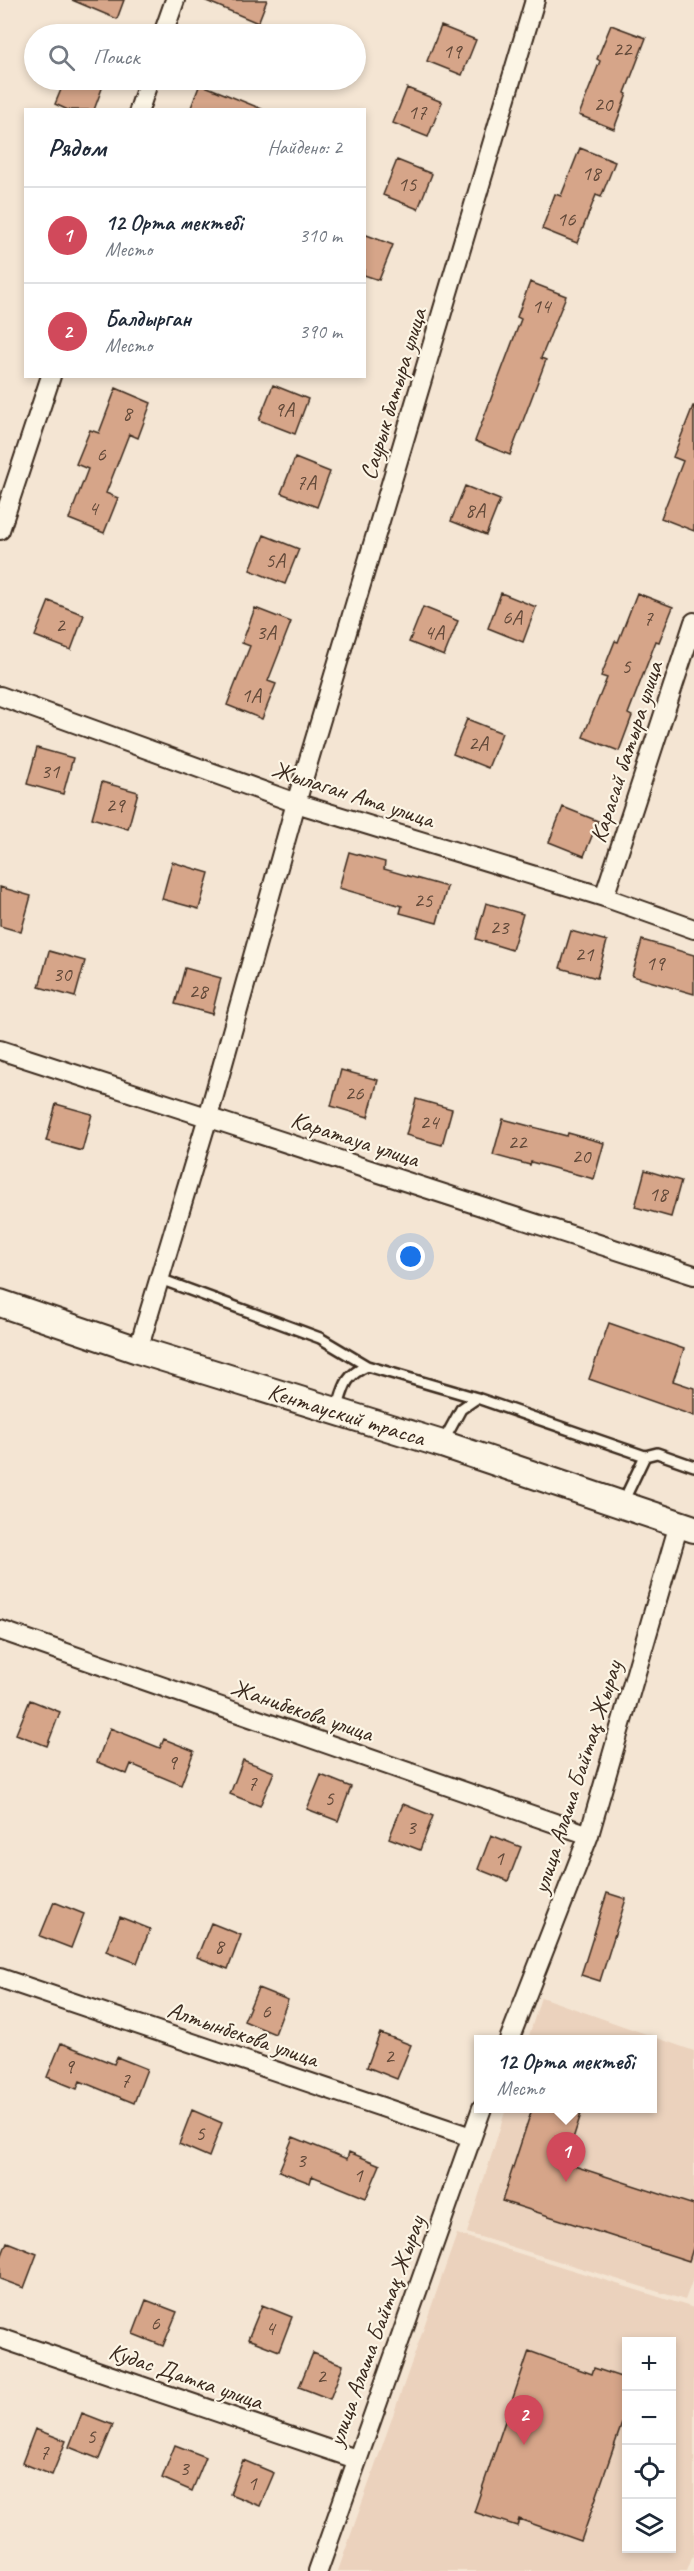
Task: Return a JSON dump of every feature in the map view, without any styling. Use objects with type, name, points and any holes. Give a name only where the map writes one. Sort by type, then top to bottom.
[{"type":"main road","name":"Кентауский трасса","points":[[0,1303],[138,1350],[442,1444],[687,1527]]},
{"type":"street","points":[[167,24],[175,0]]},
{"type":"street","name":"Саурык батыра улица","points":[[138,1350],[208,1116],[296,803],[535,0]]},
{"type":"street","points":[[140,108],[145,90]]},
{"type":"street","points":[[0,530],[50,378]]},
{"type":"street","name":"Карасай батыра улица","points":[[604,897],[694,622]]},
{"type":"street","name":"Жылаган Ата улица","points":[[0,696],[296,803],[604,897],[694,929]]},
{"type":"street","name":"Каратауа улица","points":[[0,1050],[694,1275]]},
{"type":"street","name":"улица Алаша Байтақ Жырау","points":[[511,2035],[589,1835],[687,1527]]},
{"type":"street","name":"Жанибекова улица","points":[[0,1630],[589,1835]]},
{"type":"street","name":"Алтынбекова улица","points":[[0,1978],[471,2137]]},
{"type":"street","name":"улица Алаша Байтақ Жырау","points":[[318,2571],[480,2113]]},
{"type":"street","name":"Кудас Датка улица","points":[[0,2338],[356,2459]]},
{"type":"lane","points":[[160,1279],[320,1338],[367,1366],[477,1398],[645,1456],[657,1453],[694,1466]]},
{"type":"lane","points":[[337,1411],[347,1379],[354,1372],[367,1366]]},
{"type":"lane","points":[[442,1444],[461,1409],[477,1398]]},
{"type":"lane","points":[[621,1506],[645,1456]]},
{"type":"shaded area","points":[[541,1997],[649,2035],[529,2035]]},
{"type":"shaded area","points":[[657,2038],[694,2051],[694,2276],[685,2300],[467,2233],[505,2113],[657,2113]]},
{"type":"shaded area","points":[[457,2234],[694,2308],[694,2553],[687,2571],[338,2571]]},
{"type":"building","points":[[72,0],[124,0],[117,19]]},
{"type":"building","points":[[204,0],[267,0],[258,23]]},
{"type":"building","points":[[611,25],[646,38],[614,129],[579,115],[600,61],[597,59]]},
{"type":"building","points":[[441,26],[476,40],[462,75],[427,61]]},
{"type":"building","points":[[407,88],[442,102],[428,137],[393,123]]},
{"type":"building","points":[[61,90],[101,90],[95,108],[64,108],[55,104]]},
{"type":"building","points":[[198,90],[215,90],[260,108],[191,108]]},
{"type":"building","points":[[580,148],[615,162],[601,197],[596,195],[577,243],[542,229],[555,194],[561,196]]},
{"type":"building","points":[[397,160],[432,174],[418,209],[383,195]]},
{"type":"building","points":[[366,235],[393,245],[379,280],[366,276]]},
{"type":"building","points":[[530,282],[566,296],[541,358],[546,360],[510,455],[475,441],[521,319],[517,317]]},
{"type":"building","points":[[273,385],[308,399],[295,434],[259,420]]},
{"type":"building","points":[[116,388],[151,403],[138,438],[129,434],[106,493],[118,498],[104,533],[69,519],[88,469],[76,464],[90,430],[99,433]]},
{"type":"building","points":[[693,406],[694,531],[661,518],[683,461],[673,457]]},
{"type":"building","points":[[295,458],[330,472],[317,507],[281,493]]},
{"type":"building","points":[[465,486],[500,500],[486,535],[451,521]]},
{"type":"building","points":[[264,535],[299,549],[285,584],[250,570]]},
{"type":"building","points":[[501,593],[536,607],[523,642],[488,628]]},
{"type":"building","points":[[637,593],[673,607],[659,642],[656,641],[628,714],[632,716],[619,751],[583,737],[607,678],[601,676],[615,641],[618,642]]},
{"type":"building","points":[[49,601],[84,615],[71,650],[35,636]]},
{"type":"building","points":[[423,607],[458,621],[444,656],[409,642]]},
{"type":"building","points":[[255,608],[291,622],[268,681],[276,684],[262,719],[227,705],[250,646],[242,643]]},
{"type":"building","points":[[467,719],[502,733],[488,768],[453,754]]},
{"type":"building","points":[[37,748],[73,758],[63,794],[27,784]]},
{"type":"building","points":[[102,782],[138,792],[128,829],[92,818]]},
{"type":"building","points":[[563,807],[598,821],[584,856],[549,842]]},
{"type":"building","points":[[349,852],[385,862],[384,869],[447,887],[437,923],[400,913],[402,906],[339,888]]},
{"type":"building","points":[[172,862],[209,873],[199,909],[162,899]]},
{"type":"building","points":[[0,887],[31,896],[21,932],[0,926]]},
{"type":"building","points":[[486,903],[523,914],[512,950],[476,939]]},
{"type":"building","points":[[571,931],[607,941],[597,978],[560,968]]},
{"type":"building","points":[[642,940],[694,955],[694,994],[632,976]]},
{"type":"building","points":[[49,951],[85,961],[75,997],[39,987]]},
{"type":"building","points":[[185,968],[221,978],[212,1014],[175,1004]]},
{"type":"building","points":[[341,1070],[378,1080],[368,1117],[331,1106]]},
{"type":"building","points":[[416,1099],[452,1109],[442,1145],[406,1135]]},
{"type":"building","points":[[56,1104],[92,1114],[82,1151],[46,1141]]},
{"type":"building","points":[[503,1119],[604,1143],[594,1179],[531,1162],[530,1165],[493,1155]]},
{"type":"building","points":[[645,1170],[681,1181],[671,1217],[635,1207]]},
{"type":"building","points":[[609,1323],[684,1349],[673,1381],[694,1388],[694,1416],[589,1379]]},
{"type":"building","points":[[30,1700],[60,1712],[47,1746],[16,1734]]},
{"type":"building","points":[[110,1728],[160,1748],[164,1739],[194,1751],[181,1785],[131,1764],[127,1774],[97,1762]]},
{"type":"building","points":[[243,1760],[274,1772],[260,1806],[230,1794]]},
{"type":"building","points":[[321,1775],[351,1787],[338,1821],[307,1809]]},
{"type":"building","points":[[403,1804],[433,1816],[420,1850],[389,1838]]},
{"type":"building","points":[[491,1835],[521,1847],[508,1881],[478,1869]]},
{"type":"building","points":[[607,1893],[626,1899],[600,1981],[581,1975]]},
{"type":"building","points":[[54,1902],[84,1914],[71,1948],[40,1936]]},
{"type":"building","points":[[120,1917],[150,1929],[137,1963],[106,1951]]},
{"type":"building","points":[[211,1923],[241,1935],[228,1969],[197,1957]]},
{"type":"building","points":[[258,1988],[288,2000],[275,2034],[244,2021]]},
{"type":"building","points":[[380,2033],[411,2045],[397,2079],[367,2067]]},
{"type":"building","points":[[61,2043],[114,2064],[117,2057],[147,2069],[134,2103],[80,2081],[77,2089],[47,2077]]},
{"type":"building","points":[[192,2110],[222,2123],[209,2157],[179,2144]]},
{"type":"building","points":[[531,2113],[578,2113],[581,2114],[565,2163],[694,2205],[694,2245],[689,2261],[502,2201]]},
{"type":"building","points":[[293,2137],[347,2159],[349,2152],[380,2165],[366,2198],[312,2176],[310,2183],[279,2171]]},
{"type":"building","points":[[7,2242],[37,2254],[24,2288],[0,2279],[0,2260]]},
{"type":"building","points":[[146,2300],[177,2312],[163,2346],[133,2334]]},
{"type":"building","points":[[262,2305],[292,2317],[279,2351],[248,2339]]},
{"type":"building","points":[[529,2351],[592,2374],[594,2368],[622,2377],[622,2423],[581,2541],[519,2519],[517,2526],[474,2512]]},
{"type":"building","points":[[313,2353],[343,2365],[330,2399],[299,2387]]},
{"type":"building","points":[[82,2413],[113,2425],[99,2459],[69,2447]]},
{"type":"building","points":[[35,2429],[66,2441],[52,2475],[22,2463]]},
{"type":"building","points":[[175,2445],[206,2457],[192,2491],[162,2478]]},
{"type":"building","points":[[243,2460],[274,2473],[260,2506],[230,2494]]},
{"type":"place","name":"12 Орта мектебі","points":[[566,2182]]},
{"type":"place","name":"Балдырган","points":[[524,2445]]}]
